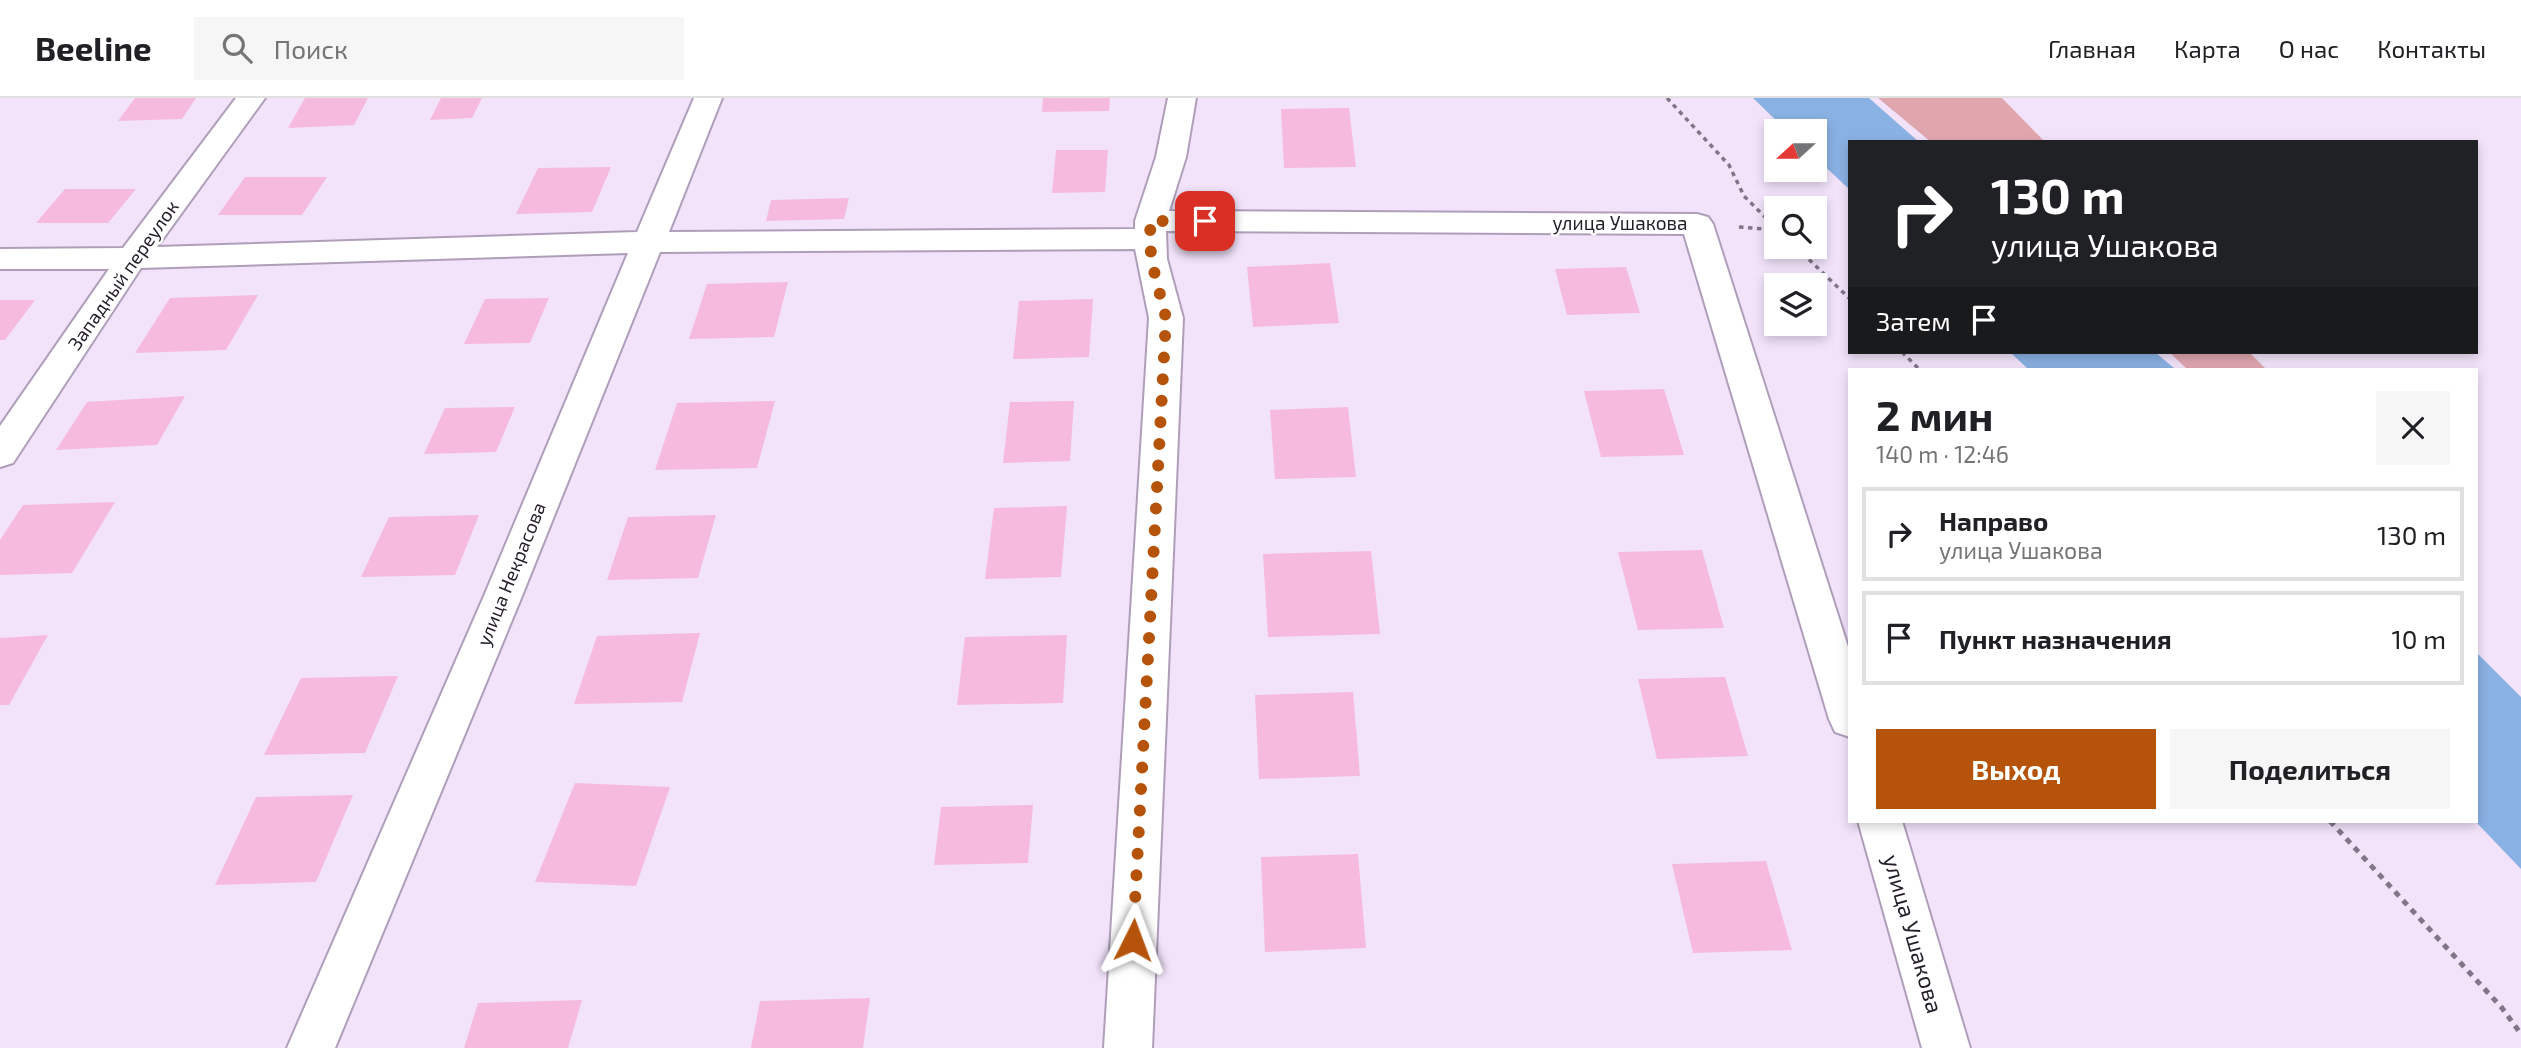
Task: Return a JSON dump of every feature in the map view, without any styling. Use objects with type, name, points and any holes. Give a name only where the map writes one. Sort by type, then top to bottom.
[{"type":"street","name":"Западный переулок","points":[[0,454],[132,258],[251,98]]},
{"type":"street","name":"улица Некрасова","points":[[311,1048],[492,621],[708,98]]},
{"type":"street","points":[[1128,1048],[1166,318],[1151,259],[1150,231],[1171,157],[1182,98]]},
{"type":"street","name":"улица Ушакова","points":[[1150,231],[1697,224],[1848,713]]},
{"type":"street","points":[[0,258],[132,258],[647,242],[1125,238],[1150,231]]},
{"type":"street","name":"улица Ушакова","points":[[1881,823],[1946,1048]]},
{"type":"path","points":[[1667,98],[1729,165],[1744,196],[1764,216]]},
{"type":"path","points":[[1808,259],[1848,297]]},
{"type":"path","points":[[1904,354],[1918,368]]},
{"type":"path","points":[[2332,823],[2502,1009],[2521,1034]]},
{"type":"shaded area","points":[[1878,98],[2002,98],[2043,140],[1929,140]]},
{"type":"shaded area","points":[[2171,354],[2251,354],[2265,368],[2186,368]]},
{"type":"water","points":[[1753,98],[1869,98],[1917,140],[1848,140],[1848,188],[1827,168],[1827,119],[1775,119]]},
{"type":"water","points":[[2012,354],[2157,354],[2174,368],[2027,368]]},
{"type":"water","points":[[2478,654],[2521,697],[2521,869],[2477,823]]},
{"type":"building","points":[[135,98],[196,98],[182,119],[118,121]]},
{"type":"building","points":[[305,98],[368,98],[354,125],[288,128]]},
{"type":"building","points":[[441,98],[482,98],[472,118],[430,120]]},
{"type":"building","points":[[1043,98],[1110,98],[1109,111],[1042,112]]},
{"type":"building","points":[[1349,108],[1356,167],[1284,168],[1281,109]]},
{"type":"building","points":[[1056,150],[1108,150],[1105,192],[1052,193]]},
{"type":"building","points":[[611,167],[592,212],[516,214],[538,168]]},
{"type":"building","points":[[245,177],[327,177],[302,215],[218,215]]},
{"type":"building","points":[[65,189],[136,189],[108,223],[36,223]]},
{"type":"building","points":[[849,198],[844,219],[766,221],[771,200]]},
{"type":"building","points":[[1330,263],[1339,323],[1253,327],[1247,267]]},
{"type":"building","points":[[1626,267],[1640,313],[1567,315],[1555,269]]},
{"type":"building","points":[[788,282],[774,337],[689,339],[707,284]]},
{"type":"building","points":[[258,295],[226,350],[135,353],[170,298]]},
{"type":"building","points":[[549,298],[530,343],[464,344],[485,299]]},
{"type":"building","points":[[1093,299],[1089,357],[1013,359],[1019,301]]},
{"type":"building","points":[[0,300],[35,300],[5,340],[0,340]]},
{"type":"building","points":[[1664,389],[1684,455],[1601,457],[1584,391]]},
{"type":"building","points":[[185,396],[157,445],[56,450],[87,402]]},
{"type":"building","points":[[775,401],[757,468],[655,470],[677,403]]},
{"type":"building","points":[[1074,401],[1070,461],[1003,463],[1010,402]]},
{"type":"building","points":[[515,407],[496,452],[424,454],[445,408]]},
{"type":"building","points":[[1348,407],[1356,477],[1275,479],[1270,410]]},
{"type":"building","points":[[115,502],[72,573],[0,575],[0,540],[23,505]]},
{"type":"building","points":[[1067,506],[1061,577],[985,579],[994,508]]},
{"type":"building","points":[[479,515],[455,575],[361,577],[389,517]]},
{"type":"building","points":[[716,515],[698,578],[607,580],[628,517]]},
{"type":"building","points":[[1702,550],[1724,628],[1638,630],[1618,552]]},
{"type":"building","points":[[1371,551],[1380,634],[1268,637],[1263,554]]},
{"type":"building","points":[[700,633],[682,702],[574,704],[597,636]]},
{"type":"building","points":[[48,635],[9,705],[0,705],[0,638]]},
{"type":"building","points":[[1067,635],[1063,703],[957,705],[965,637]]},
{"type":"building","points":[[398,676],[365,753],[264,755],[301,678]]},
{"type":"building","points":[[1725,677],[1748,756],[1657,759],[1638,679]]},
{"type":"building","points":[[1353,692],[1360,776],[1259,779],[1255,695]]},
{"type":"building","points":[[575,783],[670,787],[636,886],[535,882]]},
{"type":"building","points":[[353,795],[316,882],[215,885],[256,797]]},
{"type":"building","points":[[1033,805],[1028,863],[934,865],[941,807]]},
{"type":"building","points":[[1358,854],[1366,948],[1265,952],[1261,857]]},
{"type":"building","points":[[1766,861],[1792,950],[1693,953],[1672,864]]},
{"type":"building","points":[[870,998],[863,1048],[751,1048],[760,1001]]},
{"type":"building","points":[[582,1000],[568,1048],[464,1048],[478,1003]]},
{"type":"route","points":[[1133,940],[1166,318],[1151,259],[1150,221],[1205,221]]}]
